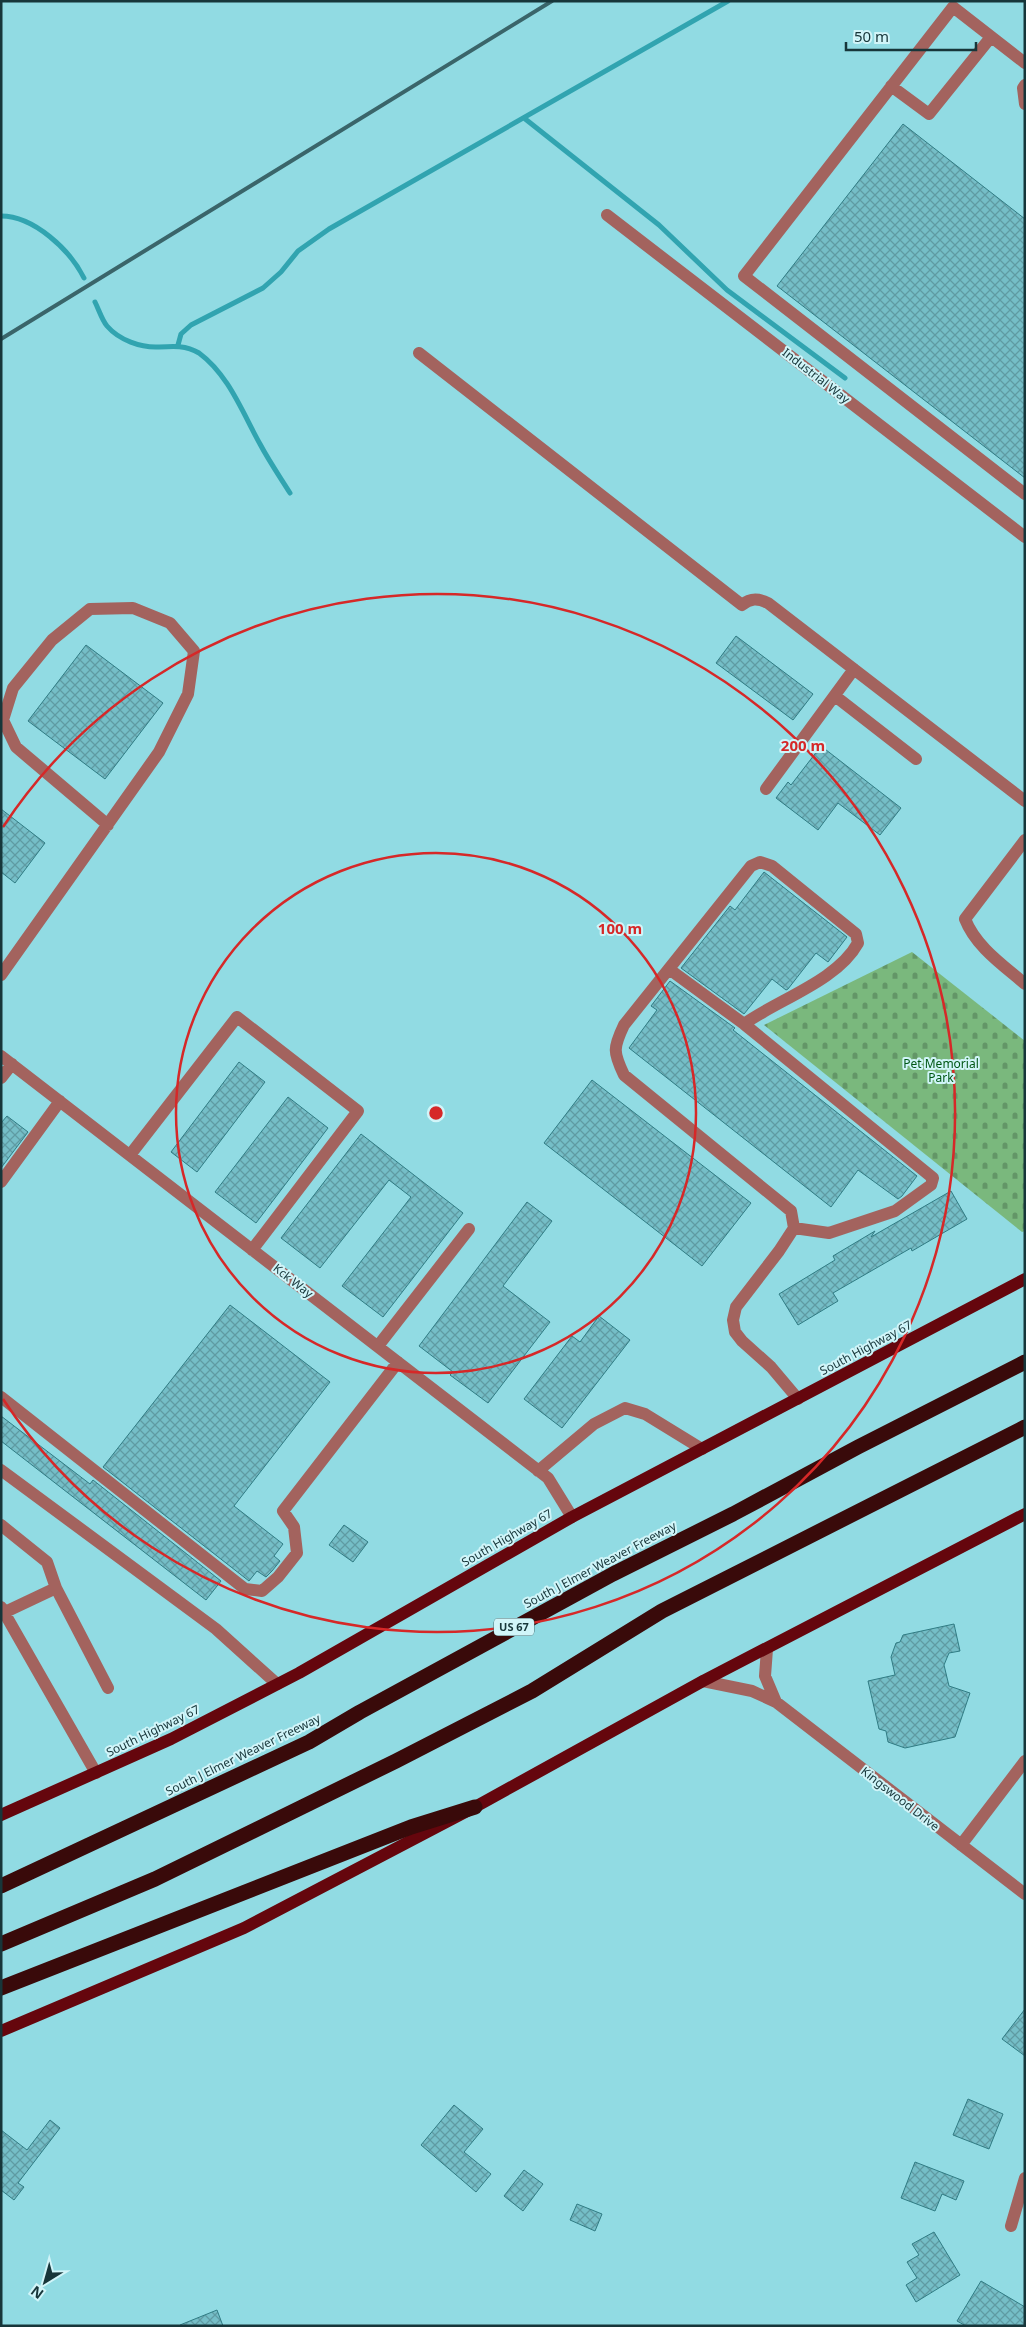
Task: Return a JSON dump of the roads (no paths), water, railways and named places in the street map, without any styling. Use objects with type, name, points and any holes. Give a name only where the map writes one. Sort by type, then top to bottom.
[{"type":"highway","name":"South J Elmer Weaver Freeway","points":[[1,1886],[309,1742],[360,1712],[613,1574],[733,1514],[858,1446],[1025,1362]]},
{"type":"highway","points":[[1,1944],[156,1879],[396,1761],[532,1691],[662,1611],[1025,1427]]},
{"type":"highway","points":[[1,1988],[411,1827],[475,1807]]},
{"type":"main road","name":"South Highway 67","points":[[1,1815],[172,1739],[277,1684],[572,1517],[1025,1278]]},
{"type":"main road","points":[[1,2031],[244,1928],[475,1807],[703,1681],[767,1650],[1025,1514]]},
{"type":"street","points":[[1025,63],[953,8],[744,276],[1025,494]]},
{"type":"street","points":[[891,86],[929,114],[990,37]]},
{"type":"street","points":[[1025,84],[1023,88],[1025,104]]},
{"type":"street","name":"Industrial Way","points":[[607,215],[1025,537]]},
{"type":"street","points":[[419,353],[742,606],[748,600],[760,598],[768,602],[1025,800]]},
{"type":"street","points":[[1,975],[108,825],[159,752],[188,694],[194,651],[170,623],[133,608],[90,609],[52,640],[13,688],[3,720],[16,747],[108,825]]},
{"type":"street","points":[[766,789],[854,669]]},
{"type":"street","points":[[834,696],[916,759]]},
{"type":"street","points":[[1025,840],[965,920],[970,933],[979,944],[1025,984]]},
{"type":"street","points":[[744,1024],[760,1012],[830,973],[854,950],[858,943],[856,934],[772,866],[760,862],[751,866],[624,1026],[615,1044],[616,1056],[624,1074],[791,1211],[794,1228],[779,1251],[736,1307],[733,1320],[735,1332],[742,1341],[771,1367],[798,1399]]},
{"type":"street","points":[[669,969],[744,1024],[933,1178],[930,1185],[895,1211],[829,1233],[794,1228]]},
{"type":"street","points":[[130,1155],[238,1016],[358,1111],[252,1250]]},
{"type":"street","name":"Kck Way","points":[[1,1056],[548,1478],[572,1517]]},
{"type":"street","points":[[1,1078],[12,1064]]},
{"type":"street","points":[[1,1182],[60,1101]]},
{"type":"street","points":[[378,1346],[469,1229]]},
{"type":"street","points":[[1,1397],[245,1588],[262,1591],[278,1577],[297,1553],[294,1527],[283,1510],[398,1362]]},
{"type":"street","points":[[538,1471],[594,1424],[625,1408],[645,1414],[702,1449]]},
{"type":"street","points":[[1,1470],[216,1629],[277,1684]]},
{"type":"street","points":[[1,1525],[47,1562],[56,1588],[108,1688]]},
{"type":"street","points":[[56,1588],[2,1611],[96,1773]]},
{"type":"street","name":"Kingswood Drive","points":[[767,1650],[765,1676],[776,1702]]},
{"type":"street","name":"Kingswood Drive","points":[[703,1681],[752,1691],[776,1702],[1025,1894]]},
{"type":"street","points":[[961,1846],[1025,1761]]},
{"type":"street","points":[[1011,2226],[1025,2178]]},
{"type":"waterway","points":[[178,345],[181,334],[191,325],[263,288],[281,272],[298,251],[329,229],[728,1]]},
{"type":"waterway","points":[[524,118],[659,225],[727,290],[845,378]]},
{"type":"waterway","points":[[1,216],[26,222],[38,228],[70,256],[84,278]]},
{"type":"waterway","points":[[95,302],[107,326],[124,339],[152,347],[184,347],[199,353],[210,362],[227,384],[263,450],[290,493]]},
{"type":"railway","points":[[1,339],[552,1]]},
{"type":"park label","name":"Pet Memorial Park","points":[[941,1071]]}]
